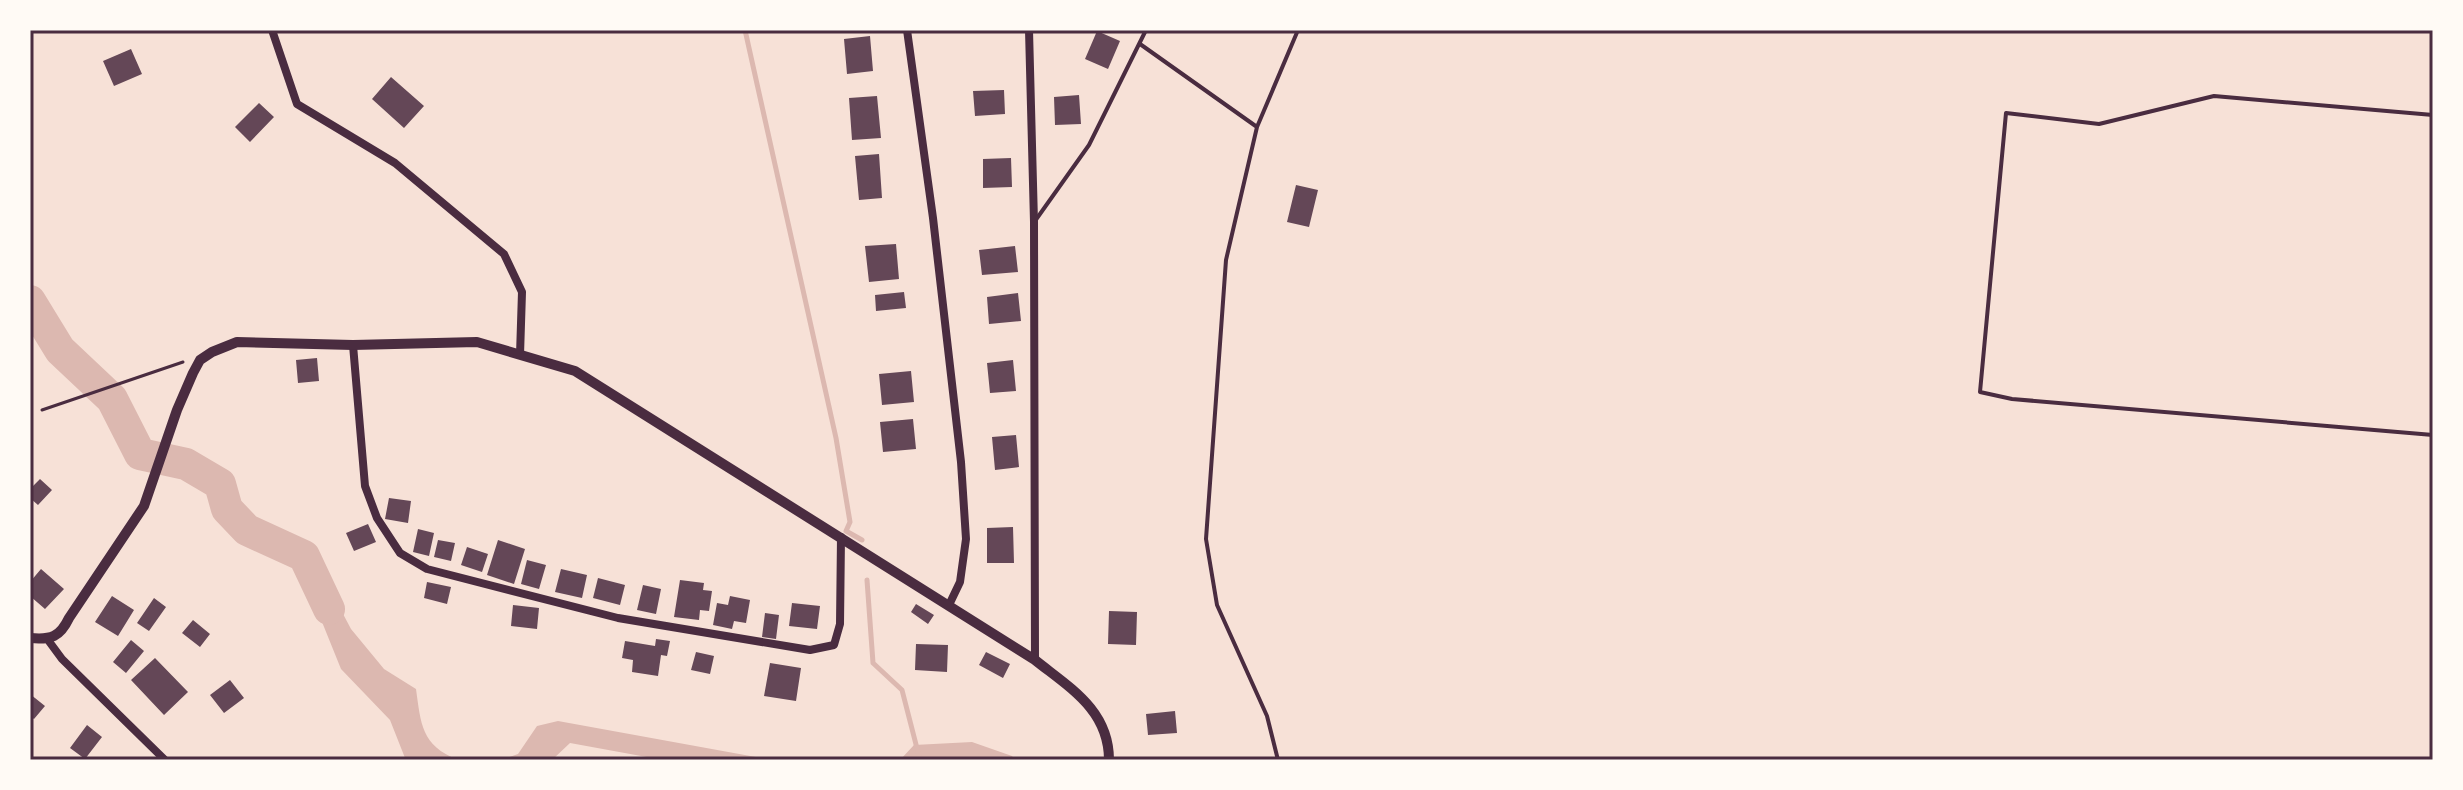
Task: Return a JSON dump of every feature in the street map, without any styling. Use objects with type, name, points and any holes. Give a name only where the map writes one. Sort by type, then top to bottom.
[{"type":"street","points":[[272,30],[297,104],[395,163],[504,254],[522,292],[520,355]]},
{"type":"street","points":[[907,30],[933,218],[961,462],[966,539],[960,582],[949,605]]},
{"type":"street","points":[[1029,30],[1034,222],[1035,660]]},
{"type":"street","points":[[30,638],[48,640],[62,633],[144,506],[177,410],[200,360],[212,352],[237,342],[353,345],[477,342],[575,371],[1035,660],[1075,692],[1102,721],[1108,738],[1109,760]]},
{"type":"street","points":[[353,345],[365,486],[377,518],[400,553],[427,569],[618,618],[810,650],[834,645],[840,624],[841,537]]},
{"type":"street","points":[[48,640],[62,659],[165,760]]},
{"type":"lane","points":[[1034,222],[1089,145],[1146,30]]},
{"type":"lane","points":[[1278,760],[1267,716],[1217,605],[1206,539],[1226,260],[1257,127],[1298,30]]},
{"type":"lane","points":[[1140,44],[1257,127]]},
{"type":"lane","points":[[2433,115],[2214,96],[2099,124],[2006,113],[1980,392],[2012,399],[2433,435]]},
{"type":"path","points":[[30,414],[182,362]]},
{"type":"shaded area","points":[[299,565],[324,578],[351,629],[384,669],[416,689],[425,732],[437,748],[458,760],[405,758],[390,720],[341,669]]},
{"type":"shaded area","points":[[558,721],[772,760],[663,760],[570,743],[552,760],[501,760],[518,754],[537,726]]},
{"type":"shaded area","points":[[972,742],[1012,756],[1015,760],[900,760],[914,745]]},
{"type":"building","points":[[1097,31],[1120,41],[1108,69],[1085,59]]},
{"type":"building","points":[[870,36],[873,71],[847,74],[844,39]]},
{"type":"building","points":[[131,49],[142,74],[114,86],[103,61]]},
{"type":"building","points":[[391,77],[424,106],[404,128],[372,99]]},
{"type":"building","points":[[1004,90],[1005,114],[975,116],[973,91]]},
{"type":"building","points":[[1079,95],[1081,124],[1055,125],[1054,97]]},
{"type":"building","points":[[877,96],[881,138],[852,140],[849,98]]},
{"type":"building","points":[[259,103],[274,117],[250,142],[235,127]]},
{"type":"building","points":[[879,154],[882,198],[859,200],[855,156]]},
{"type":"building","points":[[1011,158],[1012,187],[983,188],[983,159]]},
{"type":"building","points":[[1296,185],[1318,190],[1309,227],[1287,222]]},
{"type":"building","points":[[896,244],[899,279],[869,282],[865,246]]},
{"type":"building","points":[[1015,246],[1018,272],[982,275],[979,250]]},
{"type":"building","points":[[904,292],[906,308],[876,311],[875,295]]},
{"type":"building","points":[[1018,293],[1021,321],[989,324],[987,297]]},
{"type":"building","points":[[317,358],[319,381],[298,383],[296,360]]},
{"type":"building","points":[[1013,360],[1016,391],[990,393],[987,363]]},
{"type":"building","points":[[911,371],[914,402],[882,405],[879,374]]},
{"type":"building","points":[[913,419],[916,449],[883,452],[880,422]]},
{"type":"building","points":[[1016,435],[1019,467],[995,470],[992,437]]},
{"type":"building","points":[[40,479],[52,490],[38,505],[30,498],[30,489]]},
{"type":"building","points":[[389,498],[411,501],[408,523],[385,519]]},
{"type":"building","points":[[368,524],[376,542],[354,551],[346,533]]},
{"type":"building","points":[[1013,527],[1014,563],[987,563],[987,528]]},
{"type":"building","points":[[418,529],[434,533],[429,556],[413,552]]},
{"type":"building","points":[[438,540],[455,543],[451,561],[434,557]]},
{"type":"building","points":[[498,540],[525,549],[514,584],[487,575]]},
{"type":"building","points":[[467,547],[488,554],[482,572],[461,565]]},
{"type":"building","points":[[527,560],[546,565],[539,589],[521,584]]},
{"type":"building","points":[[41,569],[64,589],[45,609],[30,596],[30,582]]},
{"type":"building","points":[[561,569],[587,575],[582,598],[555,592]]},
{"type":"building","points":[[598,578],[625,585],[620,605],[593,598]]},
{"type":"building","points":[[680,580],[704,583],[703,590],[712,591],[709,611],[700,610],[699,620],[674,617]]},
{"type":"building","points":[[427,582],[451,587],[447,604],[424,598]]},
{"type":"building","points":[[643,585],[661,589],[656,614],[637,610]]},
{"type":"building","points":[[112,596],[134,610],[118,636],[95,622]]},
{"type":"building","points":[[730,596],[750,600],[746,623],[734,621],[732,629],[713,625],[717,603],[728,605]]},
{"type":"building","points":[[154,598],[166,607],[149,631],[137,623]]},
{"type":"building","points":[[792,603],[820,606],[817,629],[789,626]]},
{"type":"building","points":[[916,604],[934,615],[928,624],[911,612]]},
{"type":"building","points":[[513,605],[539,608],[537,629],[511,626]]},
{"type":"building","points":[[1109,611],[1137,612],[1136,645],[1108,644]]},
{"type":"building","points":[[765,613],[779,615],[776,639],[762,637]]},
{"type":"building","points":[[193,620],[210,634],[200,647],[182,633]]},
{"type":"building","points":[[656,639],[670,641],[667,656],[661,655],[658,676],[632,672],[633,660],[622,658],[625,641],[655,646]]},
{"type":"building","points":[[131,640],[144,651],[126,673],[113,662]]},
{"type":"building","points":[[916,644],[948,645],[947,672],[915,670]]},
{"type":"building","points":[[696,652],[714,656],[710,674],[691,670]]},
{"type":"building","points":[[986,652],[1010,664],[1003,678],[979,665]]},
{"type":"building","points":[[155,658],[188,692],[164,715],[131,680]]},
{"type":"building","points":[[770,663],[801,668],[796,701],[764,696]]},
{"type":"building","points":[[230,680],[244,698],[224,713],[210,695]]},
{"type":"building","points":[[30,694],[45,706],[34,719],[30,716]]},
{"type":"building","points":[[1175,711],[1177,733],[1148,735],[1146,714]]},
{"type":"building","points":[[87,725],[102,737],[85,759],[70,748]]},
{"type":"waterway","points":[[745,30],[836,438],[850,522],[846,531],[862,540]]},
{"type":"waterway","points":[[30,301],[60,350],[112,399],[140,454],[186,464],[220,484],[227,509],[247,530],[304,556],[329,609]]},
{"type":"waterway","points":[[867,580],[873,663],[902,690],[920,760]]}]
